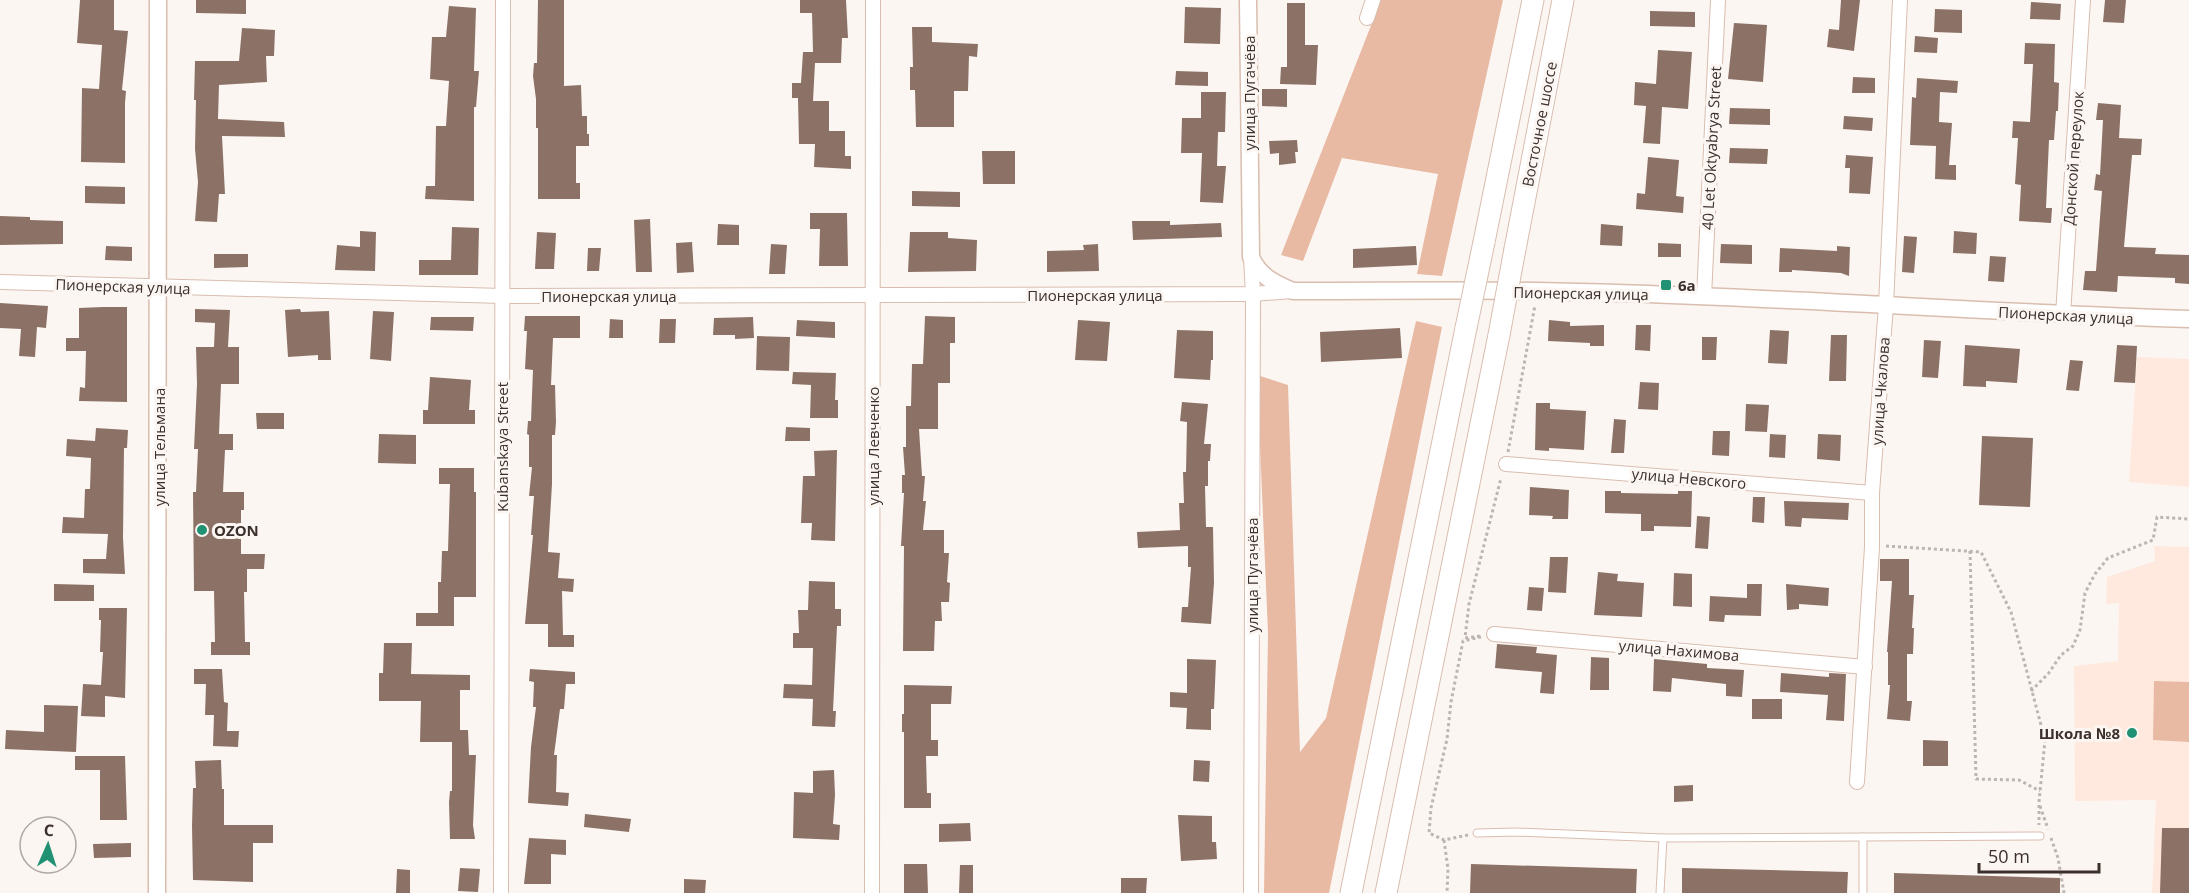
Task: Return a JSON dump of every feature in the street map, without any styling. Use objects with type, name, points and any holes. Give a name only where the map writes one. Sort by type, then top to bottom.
[{"type":"highway","name":"Восточное шоссе","points":[[1352,893],[1533,0]]},
{"type":"highway","name":"Восточное шоссе","points":[[1384,893],[1499,335],[1563,0]]},
{"type":"highway","points":[[1352,893],[1360,877],[1367,874],[1378,876],[1383,884],[1384,893]]},
{"type":"street","name":"улица Тельмана","points":[[157,893],[158,0]]},
{"type":"street","name":"Kubanskaya Street","points":[[501,893],[503,0]]},
{"type":"street","name":"улица Левченко","points":[[872,893],[873,0]]},
{"type":"street","name":"улица Пугачёва","points":[[1248,0],[1253,294],[1251,893]]},
{"type":"street","points":[[1366,18],[1373,0]]},
{"type":"street","name":"40 Let Oktyabrya Street","points":[[1704,297],[1718,0]]},
{"type":"street","name":"улица Чкалова","points":[[1857,782],[1872,547],[1872,493],[1886,305],[1900,0]]},
{"type":"street","name":"Донской переулок","points":[[2063,315],[2083,0]]},
{"type":"street","points":[[1251,257],[1261,274],[1272,283],[1293,291]]},
{"type":"street","name":"Пионерская улица","points":[[0,282],[503,296],[1537,291],[2189,319]]},
{"type":"street","name":"улица Невского","points":[[1506,464],[1872,493]]},
{"type":"street","name":"улица Нахимова","points":[[1494,634],[1865,667]]},
{"type":"lane","points":[[1477,833],[1516,832],[1663,838],[2040,836]]},
{"type":"lane","points":[[1863,837],[1863,893]]},
{"type":"lane","points":[[1660,893],[1663,838]]},
{"type":"path","points":[[1477,833],[1444,840],[1429,833],[1431,808],[1447,739],[1451,702],[1469,604],[1506,464],[1537,291]]},
{"type":"path","points":[[2031,690],[2048,674],[2061,655],[2073,646],[2080,630],[2085,593],[2095,574],[2108,558],[2153,540],[2157,518],[2189,519]]},
{"type":"path","points":[[1881,546],[1981,552],[2011,612],[2045,740],[2039,802],[2040,836]]},
{"type":"path","points":[[1970,551],[1976,779],[2019,780],[2040,791]]},
{"type":"path","points":[[1464,640],[1494,634]]},
{"type":"path","points":[[2039,802],[2058,858],[2064,893]]},
{"type":"path","points":[[1444,840],[1448,869],[1447,893]]},
{"type":"shaded area","points":[[1381,0],[1503,0],[1442,276],[1417,274],[1438,174],[1342,158],[1303,261],[1281,255]]},
{"type":"shaded area","points":[[1416,321],[1442,327],[1329,893],[1264,893],[1268,633],[1257,375],[1288,385],[1300,752],[1326,718]]},
{"type":"shaded area","points":[[2137,357],[2189,359],[2189,487],[2129,482]]},
{"type":"shaded area","name":"Школа №8","points":[[2154,546],[2189,547],[2189,893],[2152,893],[2156,800],[2075,801],[2074,666],[2118,661],[2119,603],[2106,604],[2107,577],[2155,561]]},
{"type":"shaded area","points":[[2154,681],[2189,682],[2189,742],[2153,740]]},
{"type":"building","points":[[80,0],[114,0],[114,30],[128,31],[122,90],[126,91],[125,163],[81,162],[82,88],[99,89],[102,45],[77,43]]},
{"type":"building","points":[[196,0],[246,0],[246,14],[196,13]]},
{"type":"building","points":[[538,0],[564,0],[564,86],[581,85],[582,116],[587,116],[587,134],[589,134],[589,146],[576,146],[576,183],[580,183],[580,199],[538,199],[538,128],[536,128],[533,76],[534,63],[537,63]]},
{"type":"building","points":[[800,0],[846,0],[848,38],[842,38],[841,63],[815,63],[813,101],[829,101],[829,131],[845,131],[845,156],[851,156],[851,169],[814,167],[815,144],[799,144],[798,98],[792,98],[792,83],[801,83],[803,52],[813,52],[812,13],[800,13]]},
{"type":"building","points":[[1841,0],[1860,0],[1854,51],[1827,47],[1829,29],[1839,30]]},
{"type":"building","points":[[2105,0],[2126,0],[2124,23],[2103,22]]},
{"type":"building","points":[[2031,2],[2061,4],[2060,20],[2030,19]]},
{"type":"building","points":[[1287,3],[1305,3],[1305,45],[1318,45],[1316,85],[1280,84],[1281,67],[1287,67]]},
{"type":"building","points":[[449,6],[476,8],[474,71],[479,71],[476,107],[474,107],[474,201],[425,199],[426,186],[435,186],[436,126],[446,126],[449,81],[430,79],[432,37],[446,37]]},
{"type":"building","points":[[1185,7],[1221,8],[1220,44],[1184,43]]},
{"type":"building","points":[[1935,9],[1962,10],[1962,33],[1934,32]]},
{"type":"building","points":[[1650,11],[1695,12],[1695,27],[1650,26]]},
{"type":"building","points":[[1734,23],[1767,25],[1763,82],[1728,79]]},
{"type":"building","points":[[912,27],[932,27],[932,42],[978,44],[977,57],[969,56],[968,91],[954,91],[954,127],[916,127],[915,90],[910,90],[910,67],[913,67]]},
{"type":"building","points":[[242,28],[275,30],[274,56],[266,56],[267,82],[219,85],[218,119],[284,122],[285,137],[222,136],[225,194],[219,194],[217,222],[195,221],[198,182],[195,149],[195,61],[239,61]]},
{"type":"building","points":[[1915,36],[1938,38],[1937,53],[1914,52]]},
{"type":"building","points":[[2025,43],[2055,44],[2054,82],[2059,83],[2058,111],[2056,111],[2054,140],[2049,140],[2046,208],[2052,208],[2051,223],[2019,221],[2021,185],[2015,184],[2018,138],[2012,138],[2013,121],[2030,122],[2033,64],[2024,64]]},
{"type":"building","points":[[1658,50],[1692,52],[1688,109],[1662,107],[1660,144],[1643,143],[1646,106],[1634,105],[1635,82],[1656,84]]},
{"type":"building","points":[[1176,71],[1208,72],[1208,86],[1175,85]]},
{"type":"building","points":[[1853,77],[1875,78],[1875,93],[1852,93]]},
{"type":"building","points":[[1917,78],[1958,81],[1957,93],[1940,92],[1939,122],[1952,123],[1949,165],[1956,165],[1956,180],[1935,179],[1936,146],[1910,145],[1912,97],[1916,98]]},
{"type":"building","points":[[1262,89],[1287,89],[1287,107],[1262,106]]},
{"type":"building","points":[[1201,92],[1226,92],[1225,132],[1218,132],[1217,166],[1226,166],[1223,203],[1200,202],[1202,153],[1181,153],[1182,118],[1201,118]]},
{"type":"building","points":[[2098,103],[2121,105],[2119,138],[2142,139],[2141,155],[2132,155],[2124,247],[2156,248],[2155,254],[2189,255],[2189,284],[2175,283],[2175,278],[2118,276],[2117,292],[2083,290],[2085,271],[2096,271],[2102,191],[2094,190],[2096,174],[2100,175],[2103,120],[2096,120]]},
{"type":"building","points":[[1730,108],[1770,109],[1770,125],[1729,124]]},
{"type":"building","points":[[1844,116],[1873,118],[1872,131],[1843,129]]},
{"type":"building","points":[[1297,140],[1296,163],[1279,165],[1279,153],[1270,154],[1269,141]]},
{"type":"building","points":[[1730,148],[1768,149],[1767,164],[1729,163]]},
{"type":"building","points":[[982,151],[1015,151],[1015,184],[983,184]]},
{"type":"building","points":[[1846,155],[1873,157],[1870,194],[1849,193],[1850,168],[1845,168]]},
{"type":"building","points":[[1648,157],[1679,160],[1676,196],[1684,197],[1683,213],[1636,209],[1637,193],[1645,194]]},
{"type":"building","points":[[85,186],[125,187],[125,204],[85,203]]},
{"type":"building","points":[[912,191],[960,192],[960,207],[912,206]]},
{"type":"building","points":[[810,213],[847,213],[848,266],[819,266],[820,229],[810,229]]},
{"type":"building","points":[[0,216],[63,221],[63,244],[0,245]]},
{"type":"building","points":[[650,219],[652,272],[636,272],[634,220]]},
{"type":"building","points":[[1132,221],[1170,221],[1170,225],[1221,223],[1222,237],[1133,240]]},
{"type":"building","points":[[718,224],[739,225],[739,245],[717,245]]},
{"type":"building","points":[[1601,224],[1623,226],[1622,246],[1600,245]]},
{"type":"building","points":[[452,227],[479,228],[478,275],[419,275],[419,260],[451,260]]},
{"type":"building","points":[[360,231],[376,232],[375,271],[335,270],[337,245],[360,247]]},
{"type":"building","points":[[1954,231],[1977,233],[1976,254],[1953,253]]},
{"type":"building","points":[[537,232],[556,233],[554,269],[535,269]]},
{"type":"building","points":[[910,232],[948,232],[948,238],[977,240],[976,271],[908,272]]},
{"type":"building","points":[[1904,236],[1917,237],[1914,273],[1902,272]]},
{"type":"building","points":[[692,242],[694,272],[677,273],[676,243]]},
{"type":"building","points":[[1658,243],[1681,244],[1681,257],[1658,257]]},
{"type":"building","points":[[771,244],[787,245],[785,274],[769,274]]},
{"type":"building","points":[[1098,244],[1099,271],[1047,272],[1047,251],[1084,250],[1083,245]]},
{"type":"building","points":[[1721,244],[1752,245],[1752,264],[1720,263]]},
{"type":"building","points":[[106,246],[132,247],[132,261],[105,260]]},
{"type":"building","points":[[1416,246],[1417,265],[1353,268],[1353,249]]},
{"type":"building","points":[[1837,246],[1850,247],[1849,276],[1841,273],[1792,270],[1792,272],[1779,272],[1780,248],[1837,251]]},
{"type":"building","points":[[588,248],[601,248],[599,271],[587,271]]},
{"type":"building","points":[[214,254],[248,254],[248,267],[214,268]]},
{"type":"building","points":[[1990,256],[2006,257],[2004,282],[1988,281]]},
{"type":"building","points":[[0,303],[48,306],[46,328],[37,327],[35,357],[19,356],[21,329],[0,328]]},
{"type":"building","points":[[127,307],[127,402],[79,401],[80,387],[85,388],[86,351],[66,351],[66,338],[79,338],[79,308]]},
{"type":"building","points":[[195,309],[230,310],[228,347],[239,347],[239,384],[221,384],[219,434],[233,434],[233,450],[225,450],[223,492],[244,492],[244,510],[241,510],[241,554],[265,554],[264,569],[247,569],[247,592],[244,592],[245,642],[250,642],[250,655],[211,655],[211,642],[215,642],[214,591],[194,591],[193,492],[196,492],[198,449],[194,449],[196,347],[214,347],[215,323],[195,322]]},
{"type":"building","points":[[300,309],[301,312],[329,311],[331,360],[318,360],[318,355],[288,357],[285,310]]},
{"type":"building","points":[[373,311],[394,312],[391,361],[370,359]]},
{"type":"building","points":[[525,316],[580,316],[580,338],[553,338],[551,385],[555,385],[556,422],[555,435],[552,435],[548,552],[560,553],[558,578],[574,579],[573,592],[562,591],[563,635],[574,635],[574,647],[548,647],[548,624],[525,624],[534,496],[529,496],[532,467],[529,467],[529,435],[527,434],[528,421],[531,421],[533,370],[525,369],[527,331],[524,331]]},
{"type":"building","points":[[925,316],[955,317],[955,343],[950,343],[950,383],[938,383],[938,429],[919,429],[922,476],[925,476],[923,501],[926,501],[923,530],[944,530],[944,553],[949,553],[947,582],[950,583],[949,602],[941,602],[942,621],[935,621],[934,651],[903,651],[904,546],[901,546],[904,493],[902,493],[902,475],[905,475],[903,447],[906,447],[906,406],[911,406],[912,364],[923,364]]},
{"type":"building","points":[[431,317],[474,317],[473,331],[430,330]]},
{"type":"building","points":[[753,317],[754,338],[735,339],[735,335],[713,335],[714,318]]},
{"type":"building","points":[[610,319],[623,320],[623,338],[609,338]]},
{"type":"building","points":[[660,319],[676,319],[675,343],[659,343]]},
{"type":"building","points":[[797,320],[835,322],[835,338],[796,336]]},
{"type":"building","points":[[1078,320],[1110,322],[1107,361],[1075,360]]},
{"type":"building","points":[[1549,320],[1570,322],[1570,326],[1604,325],[1604,346],[1548,341]]},
{"type":"building","points":[[1636,325],[1651,325],[1650,351],[1635,350]]},
{"type":"building","points":[[1400,328],[1402,358],[1321,362],[1320,332]]},
{"type":"building","points":[[1177,330],[1213,331],[1210,380],[1174,378]]},
{"type":"building","points":[[1770,330],[1789,331],[1787,364],[1768,363]]},
{"type":"building","points":[[1831,335],[1847,335],[1846,381],[1829,381]]},
{"type":"building","points":[[757,336],[790,337],[789,371],[756,370]]},
{"type":"building","points":[[1702,337],[1717,337],[1716,360],[1702,360]]},
{"type":"building","points":[[1924,340],[1941,341],[1938,378],[1922,377]]},
{"type":"building","points":[[1965,345],[2020,349],[2017,383],[1986,381],[1986,387],[1963,386]]},
{"type":"building","points":[[2117,345],[2137,346],[2135,383],[2114,382]]},
{"type":"building","points":[[2070,360],[2083,361],[2079,391],[2066,390]]},
{"type":"building","points":[[793,372],[836,373],[835,400],[838,400],[838,418],[810,418],[811,385],[792,384]]},
{"type":"building","points":[[430,377],[471,380],[469,410],[475,410],[475,424],[423,424],[423,410],[428,410]]},
{"type":"building","points":[[1640,382],[1659,383],[1658,410],[1638,409]]},
{"type":"building","points":[[1182,402],[1208,404],[1204,444],[1211,444],[1208,486],[1205,486],[1206,527],[1213,527],[1214,583],[1211,624],[1181,622],[1182,607],[1188,607],[1191,567],[1188,567],[1188,546],[1138,548],[1137,532],[1180,530],[1179,503],[1184,503],[1183,472],[1186,472],[1187,422],[1180,421]]},
{"type":"building","points":[[1536,403],[1550,403],[1550,409],[1586,411],[1584,450],[1549,448],[1549,451],[1535,450]]},
{"type":"building","points":[[1746,404],[1769,405],[1767,432],[1745,431]]},
{"type":"building","points":[[256,413],[284,413],[284,429],[257,429]]},
{"type":"building","points":[[1614,419],[1626,420],[1624,453],[1611,453]]},
{"type":"building","points":[[786,427],[810,428],[810,441],[785,441]]},
{"type":"building","points":[[96,428],[128,430],[127,448],[124,448],[125,574],[83,573],[83,559],[106,559],[108,534],[62,533],[63,517],[84,518],[85,489],[90,489],[91,458],[66,456],[67,439],[95,441]]},
{"type":"building","points":[[1713,431],[1730,431],[1729,456],[1712,455]]},
{"type":"building","points":[[379,434],[416,435],[416,464],[378,463]]},
{"type":"building","points":[[1770,434],[1786,435],[1785,458],[1769,457]]},
{"type":"building","points":[[1818,434],[1841,435],[1840,461],[1817,459]]},
{"type":"building","points":[[1982,436],[2033,438],[2030,507],[1979,505]]},
{"type":"building","points":[[837,450],[835,541],[811,540],[812,523],[801,523],[803,476],[815,476],[814,451]]},
{"type":"building","points":[[439,468],[474,468],[476,597],[454,597],[454,626],[416,626],[416,613],[438,613],[438,582],[441,582],[442,551],[448,551],[450,484],[439,484]]},
{"type":"building","points":[[1530,487],[1569,490],[1568,519],[1529,515]]},
{"type":"building","points":[[1605,491],[1678,494],[1678,491],[1692,491],[1691,527],[1654,526],[1654,531],[1641,531],[1641,514],[1605,513]]},
{"type":"building","points":[[1753,497],[1765,497],[1764,523],[1752,522]]},
{"type":"building","points":[[1784,501],[1849,503],[1848,520],[1802,518],[1801,527],[1785,526]]},
{"type":"building","points":[[1697,516],[1710,517],[1708,549],[1695,548]]},
{"type":"building","points":[[1550,557],[1568,557],[1566,593],[1548,592]]},
{"type":"building","points":[[1880,559],[1909,559],[1909,595],[1914,595],[1913,654],[1907,654],[1907,701],[1912,701],[1910,721],[1887,719],[1890,685],[1888,685],[1887,652],[1892,581],[1880,581]]},
{"type":"building","points":[[1598,572],[1618,574],[1617,581],[1644,583],[1642,617],[1594,615]]},
{"type":"building","points":[[1674,573],[1692,574],[1692,607],[1673,606]]},
{"type":"building","points":[[809,581],[835,582],[835,609],[841,609],[841,626],[837,626],[833,711],[836,711],[835,727],[812,726],[813,699],[783,698],[784,684],[812,685],[813,648],[793,648],[793,633],[799,633],[798,610],[808,610]]},
{"type":"building","points":[[54,584],[94,585],[94,601],[54,601]]},
{"type":"building","points":[[1747,584],[1762,584],[1761,616],[1725,615],[1724,622],[1709,621],[1710,596],[1747,598]]},
{"type":"building","points":[[1786,584],[1829,588],[1828,606],[1799,604],[1799,609],[1787,610]]},
{"type":"building","points":[[1529,587],[1544,588],[1542,611],[1527,610]]},
{"type":"building","points":[[99,608],[127,608],[125,698],[105,696],[105,717],[81,716],[83,684],[101,685],[103,652],[100,652]]},
{"type":"building","points":[[384,643],[412,643],[411,674],[470,675],[470,690],[460,690],[460,730],[468,730],[469,755],[476,755],[473,825],[475,839],[450,839],[452,742],[420,742],[421,701],[379,701],[379,673],[383,673]]},
{"type":"building","points":[[1497,644],[1537,647],[1536,653],[1557,655],[1554,694],[1540,693],[1542,672],[1495,668]]},
{"type":"building","points":[[1591,657],[1609,658],[1609,690],[1590,690]]},
{"type":"building","points":[[1187,659],[1216,660],[1211,730],[1186,729],[1187,708],[1170,707],[1170,692],[1187,693]]},
{"type":"building","points":[[1654,659],[1707,664],[1707,668],[1744,670],[1742,697],[1726,696],[1726,684],[1672,678],[1671,692],[1653,691]]},
{"type":"building","points":[[194,669],[222,669],[224,702],[228,703],[227,731],[239,731],[238,747],[213,746],[214,715],[205,715],[206,684],[194,684]]},
{"type":"building","points":[[530,669],[575,672],[575,684],[566,684],[564,709],[560,709],[554,755],[557,755],[556,792],[569,793],[568,806],[528,803],[536,707],[533,707],[534,682],[529,681]]},
{"type":"building","points":[[1781,673],[1829,677],[1829,673],[1846,674],[1844,721],[1826,720],[1828,695],[1780,692]]},
{"type":"building","points":[[904,685],[952,686],[951,704],[931,704],[931,740],[938,740],[938,756],[926,756],[927,793],[931,793],[931,808],[904,808],[902,714],[904,714]]},
{"type":"building","points":[[1752,699],[1782,699],[1782,719],[1752,719]]},
{"type":"building","points":[[44,705],[78,706],[76,752],[5,749],[6,730],[44,732]]},
{"type":"building","points":[[1923,740],[1948,741],[1948,766],[1923,766]]},
{"type":"building","points":[[75,756],[125,756],[127,820],[100,820],[100,770],[75,770]]},
{"type":"building","points":[[221,760],[224,825],[273,825],[273,843],[253,843],[253,882],[193,880],[192,826],[193,788],[196,788],[195,761]]},
{"type":"building","points":[[1194,760],[1210,761],[1209,782],[1193,781]]},
{"type":"building","points":[[834,770],[833,824],[840,825],[839,840],[793,838],[794,792],[813,793],[813,771]]},
{"type":"building","points":[[1693,785],[1693,801],[1674,802],[1674,786]]},
{"type":"building","points":[[585,814],[631,819],[629,832],[584,827]]},
{"type":"building","points":[[1178,815],[1212,816],[1212,842],[1216,842],[1217,859],[1181,861]]},
{"type":"building","points":[[970,823],[971,841],[939,842],[939,824]]},
{"type":"building","points":[[2162,828],[2189,828],[2189,893],[2160,893]]},
{"type":"building","points":[[529,838],[566,840],[566,855],[551,854],[551,884],[524,884]]},
{"type":"building","points":[[131,843],[131,857],[94,858],[93,844]]},
{"type":"building","points":[[904,864],[927,864],[928,893],[904,893]]},
{"type":"building","points":[[1471,864],[1637,869],[1636,893],[1470,893]]},
{"type":"building","points":[[960,865],[973,865],[973,893],[959,893]]},
{"type":"building","points":[[460,868],[480,869],[478,892],[458,891]]},
{"type":"building","points":[[1682,868],[1848,872],[1847,893],[1682,893]]},
{"type":"building","points":[[397,869],[410,870],[410,893],[396,893]]},
{"type":"building","points":[[1894,873],[2060,878],[2060,893],[1894,893]]},
{"type":"building","points":[[1121,878],[1147,878],[1146,893],[1121,893]]},
{"type":"building","points":[[684,879],[706,880],[705,893],[684,893]]},
{"type":"place","name":"6а","points":[[1666,285]]},
{"type":"place","name":"OZON","points":[[202,530]]},
{"type":"place","name":"Школа №8","points":[[2132,733]]}]
